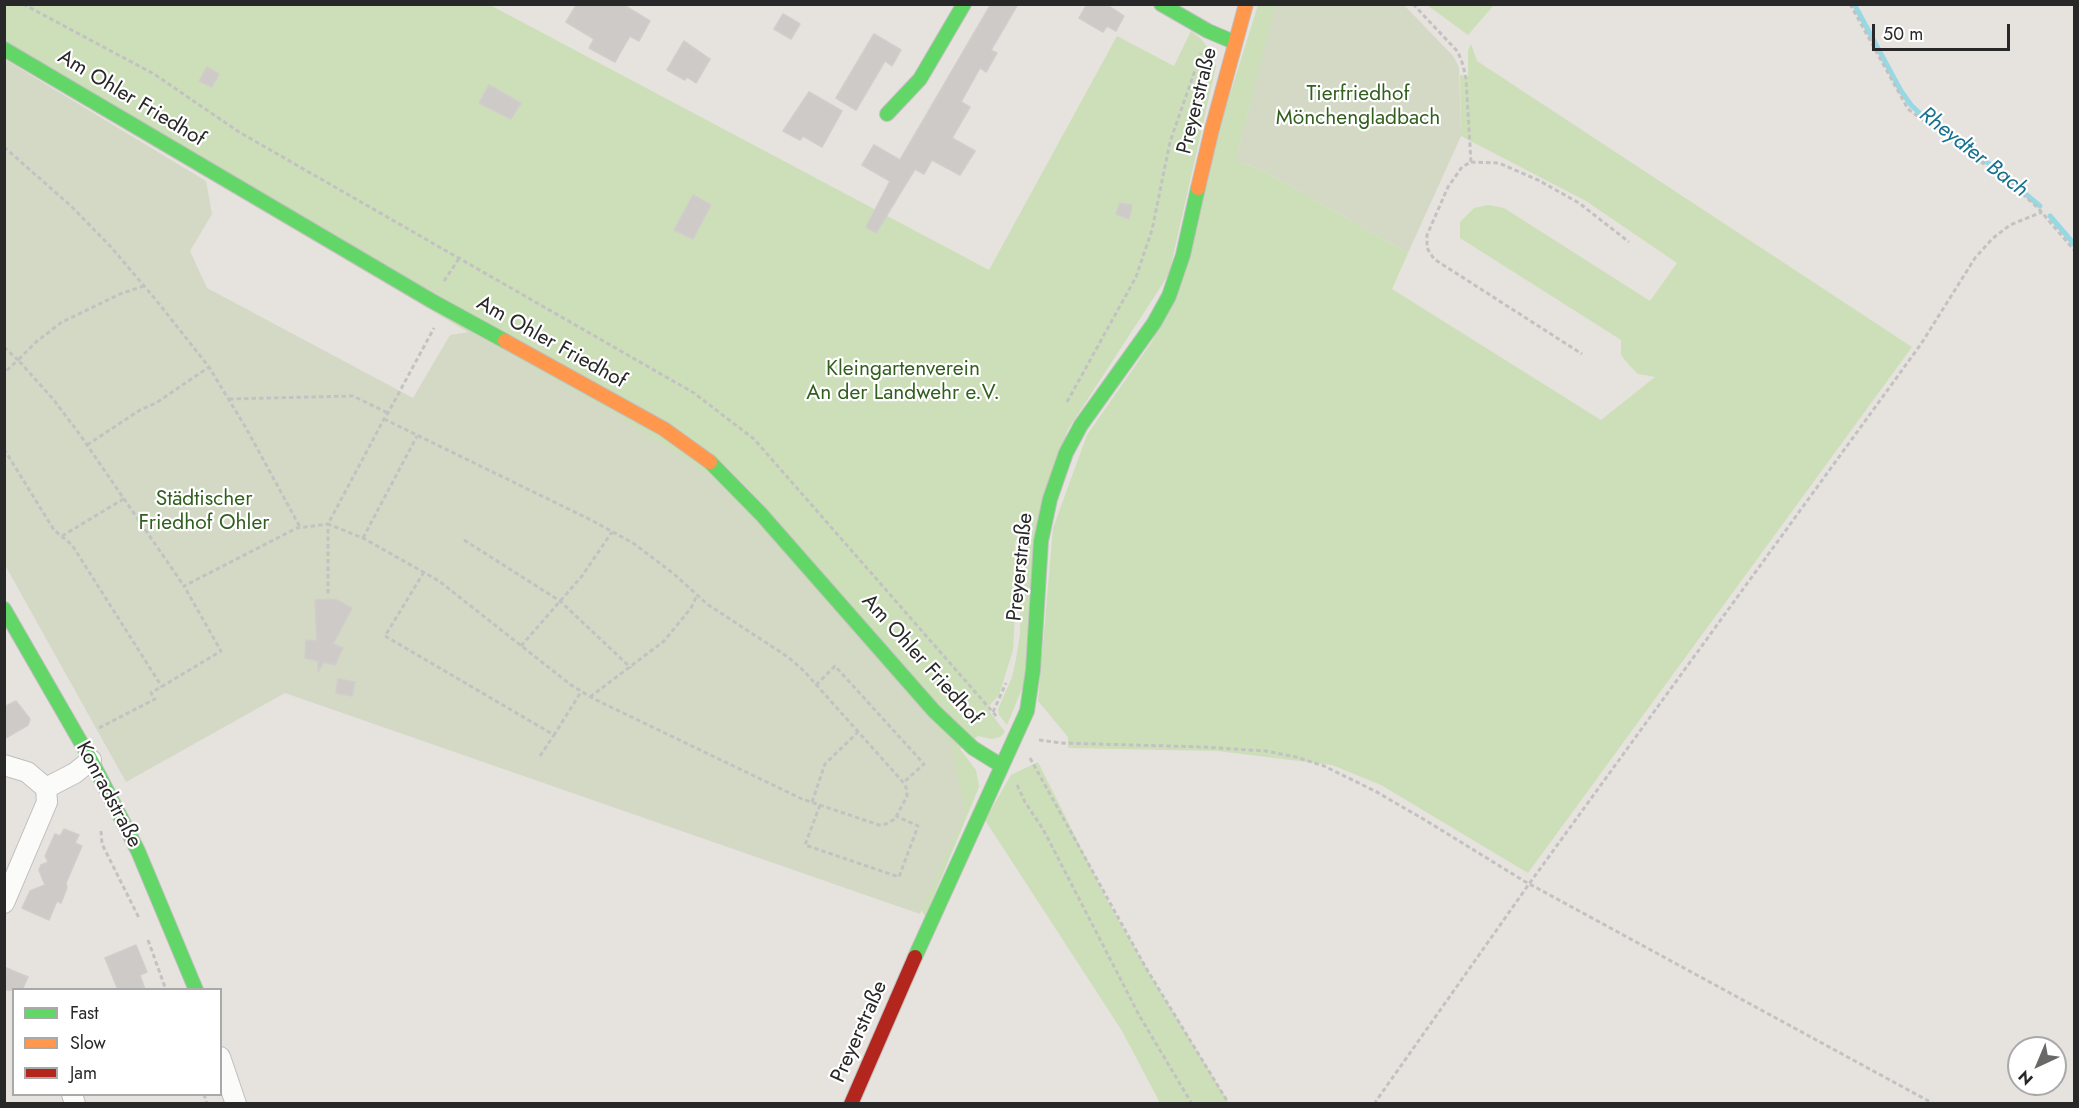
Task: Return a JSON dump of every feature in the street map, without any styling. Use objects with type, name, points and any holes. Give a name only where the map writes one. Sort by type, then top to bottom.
[{"type":"street","points":[[887,114],[920,79],[964,4]]},
{"type":"street","points":[[1161,4],[1208,31],[1234,42]]},
{"type":"street","name":"Preyerstraße","points":[[851,1104],[951,876],[1027,711],[1032,691],[1036,586],[1041,542],[1050,499],[1066,453],[1081,425],[1149,330],[1169,296],[1186,246],[1212,129],[1246,4]]},
{"type":"street","name":"Am Ohler Friedhof","points":[[4,50],[78,90],[432,301],[664,429],[709,461],[761,514],[934,711],[973,748],[1002,766]]},
{"type":"street","name":"Konradstraße","points":[[4,609],[91,760],[138,851],[195,988]]},
{"type":"street","points":[[46,788],[75,773],[91,760]]},
{"type":"street","points":[[4,765],[27,772],[46,788],[47,802],[4,903]]},
{"type":"street","points":[[222,1063],[236,1104]]},
{"type":"path","points":[[24,4],[154,74],[239,132],[694,393],[754,439],[1010,732],[1016,736],[1039,771],[1146,968],[1229,1104]]},
{"type":"path","points":[[1413,4],[1458,52],[1463,65],[1466,79],[1471,162]]},
{"type":"path","points":[[1850,4],[1908,109],[2009,182],[2042,212],[2074,250]]},
{"type":"path","points":[[4,147],[71,206],[111,247],[209,367],[300,527]]},
{"type":"path","points":[[1582,354],[1434,259],[1427,248],[1427,235],[1448,187],[1462,167],[1471,162],[1499,163],[1538,180],[1579,203],[1629,242]]},
{"type":"path","points":[[1374,1104],[1529,884],[1921,344],[1975,258],[1992,239],[2010,225],[2042,212]]},
{"type":"path","points":[[432,301],[460,257]]},
{"type":"path","points":[[4,372],[36,342],[62,322],[120,294],[144,286]]},
{"type":"path","points":[[328,594],[328,524],[445,308]]},
{"type":"path","points":[[4,346],[53,399],[87,445],[184,586],[222,651],[151,693],[154,699],[79,739]]},
{"type":"path","points":[[87,445],[209,367]]},
{"type":"path","points":[[229,399],[353,396],[388,413]]},
{"type":"path","points":[[184,586],[300,527],[328,524],[363,538],[439,581],[590,697],[812,802],[879,825],[886,824],[896,816],[907,796],[903,783],[816,685],[788,657],[716,610],[633,543],[384,419]]},
{"type":"path","points":[[363,538],[418,435]]},
{"type":"path","points":[[4,449],[54,530],[72,545],[162,687]]},
{"type":"path","points":[[62,537],[124,498]]},
{"type":"path","points":[[521,646],[582,576],[612,531]]},
{"type":"path","points":[[464,540],[560,601],[631,668]]},
{"type":"path","points":[[424,572],[385,636],[554,735]]},
{"type":"path","points":[[590,697],[664,641],[679,626],[691,609],[697,595]]},
{"type":"path","points":[[816,685],[835,666],[924,764],[903,783]]},
{"type":"path","points":[[540,756],[581,692]]},
{"type":"path","points":[[812,802],[825,764],[858,732]]},
{"type":"path","points":[[1016,736],[1061,743],[1215,747],[1296,757],[1324,766],[1375,792],[1529,884],[1934,1104]]},
{"type":"path","points":[[1002,766],[1016,780],[1025,802],[1043,830],[1139,1015],[1192,1104]]},
{"type":"path","points":[[820,805],[805,845],[899,877],[918,826],[896,816]]},
{"type":"path","points":[[99,821],[102,844],[143,926]]},
{"type":"path","points":[[147,937],[165,988]]},
{"type":"green space","name":"Tierfriedhof Mönchengladbach","points":[[1276,4],[1404,5],[1453,56],[1459,67],[1461,136],[1408,253],[1262,170],[1236,161]]},
{"type":"green space","name":"Kleingartenverein An der Landwehr e.V.","points":[[5,5],[490,5],[989,270],[1117,36],[1174,66],[1191,31],[1201,39],[1212,53],[1216,66],[1169,274],[1067,431],[1024,684],[1007,725],[999,715],[998,709],[1012,677],[1020,634],[1021,533],[1015,543],[1013,650],[999,695],[987,708],[1005,732],[1000,737],[992,739],[978,736],[960,749],[976,770],[979,787],[925,917],[717,479],[5,59]]},
{"type":"green space","points":[[1258,5],[1276,5],[1236,161],[1262,170],[1408,253],[1392,289],[1601,420],[1655,377],[1638,374],[1629,365],[1621,355],[1621,340],[1460,238],[1460,222],[1474,208],[1488,205],[1504,208],[1650,301],[1677,263],[1586,201],[1461,136],[1460,75],[1468,76],[1468,50],[1471,44],[1477,61],[1912,347],[1528,873],[1381,785],[1332,765],[1217,751],[1068,748],[1068,737],[1038,701],[1053,528],[1087,435],[1153,340]]},
{"type":"green space","points":[[1427,5],[1494,5],[1468,35]]},
{"type":"green space","name":"Städtischer Friedhof Ohler","points":[[4,59],[206,181],[212,214],[190,251],[207,288],[413,398],[450,335],[470,332],[614,413],[717,479],[952,744],[965,813],[920,914],[285,693],[126,782],[5,565]]},
{"type":"green space","points":[[1038,762],[1106,898],[1229,1103],[1160,1103],[1122,1031],[985,820],[1011,775]]},
{"type":"building","points":[[577,4],[622,4],[650,21],[639,41],[630,36],[615,62],[589,48],[594,39],[566,22]]},
{"type":"building","points":[[991,4],[1018,4],[991,50],[997,53],[986,72],[980,68],[961,102],[970,107],[952,138],[975,151],[960,175],[932,160],[924,174],[915,169],[876,233],[866,227],[890,181],[862,165],[874,145],[900,160]]},
{"type":"building","points":[[1087,4],[1106,4],[1124,16],[1116,31],[1107,26],[1103,32],[1079,18]]},
{"type":"building","points":[[783,14],[800,24],[791,39],[774,29]]},
{"type":"building","points":[[874,34],[901,50],[892,66],[885,61],[856,110],[836,98]]},
{"type":"building","points":[[684,41],[710,59],[696,83],[667,70]]},
{"type":"building","points":[[207,67],[219,74],[212,87],[199,81]]},
{"type":"building","points":[[489,85],[521,103],[511,119],[479,103]]},
{"type":"building","points":[[809,92],[842,111],[822,147],[803,136],[800,140],[783,131]]},
{"type":"building","points":[[693,195],[711,205],[693,239],[674,230]]},
{"type":"building","points":[[1120,203],[1132,205],[1129,219],[1116,214]]},
{"type":"building","points":[[335,599],[352,608],[333,644],[343,648],[335,665],[324,662],[318,672],[318,661],[305,658],[306,640],[317,641],[315,600]]},
{"type":"building","points":[[338,679],[355,682],[352,696],[336,693]]},
{"type":"building","points":[[16,701],[30,719],[28,725],[4,739],[4,707]]},
{"type":"building","points":[[64,829],[79,835],[75,843],[82,846],[66,883],[67,888],[61,903],[57,901],[49,920],[22,908],[30,891],[45,885],[39,870],[41,865],[48,862],[45,856],[55,834],[60,836]]},
{"type":"building","points":[[136,945],[147,972],[140,975],[144,988],[117,988],[105,958]]},
{"type":"building","points":[[4,967],[28,977],[23,988],[4,990]]},
{"type":"waterway","name":"Rheydter Bach","points":[[1854,4],[1901,91],[1911,105],[1926,119],[1991,165],[2040,206]]},
{"type":"waterway","name":"Rheydter Bach","points":[[2050,216],[2074,244]]},
{"type":"traffic: fast","points":[[887,114],[920,79],[964,4]]},
{"type":"traffic: fast","points":[[1161,4],[1208,31],[1234,42]]},
{"type":"traffic: fast","points":[[4,49],[432,301],[505,341]]},
{"type":"traffic: fast","points":[[915,957],[1027,711],[1033,670],[1041,541],[1050,499],[1066,453],[1081,425],[1154,323],[1169,296],[1183,255],[1198,188]]},
{"type":"traffic: fast","points":[[710,462],[761,514],[934,711],[973,748],[1002,766]]},
{"type":"traffic: fast","points":[[4,609],[91,760],[138,851],[195,988]]},
{"type":"traffic: slow","points":[[1198,188],[1246,4]]},
{"type":"traffic: slow","points":[[505,341],[664,429],[710,462]]},
{"type":"traffic: jam","points":[[851,1104],[915,957]]}]
